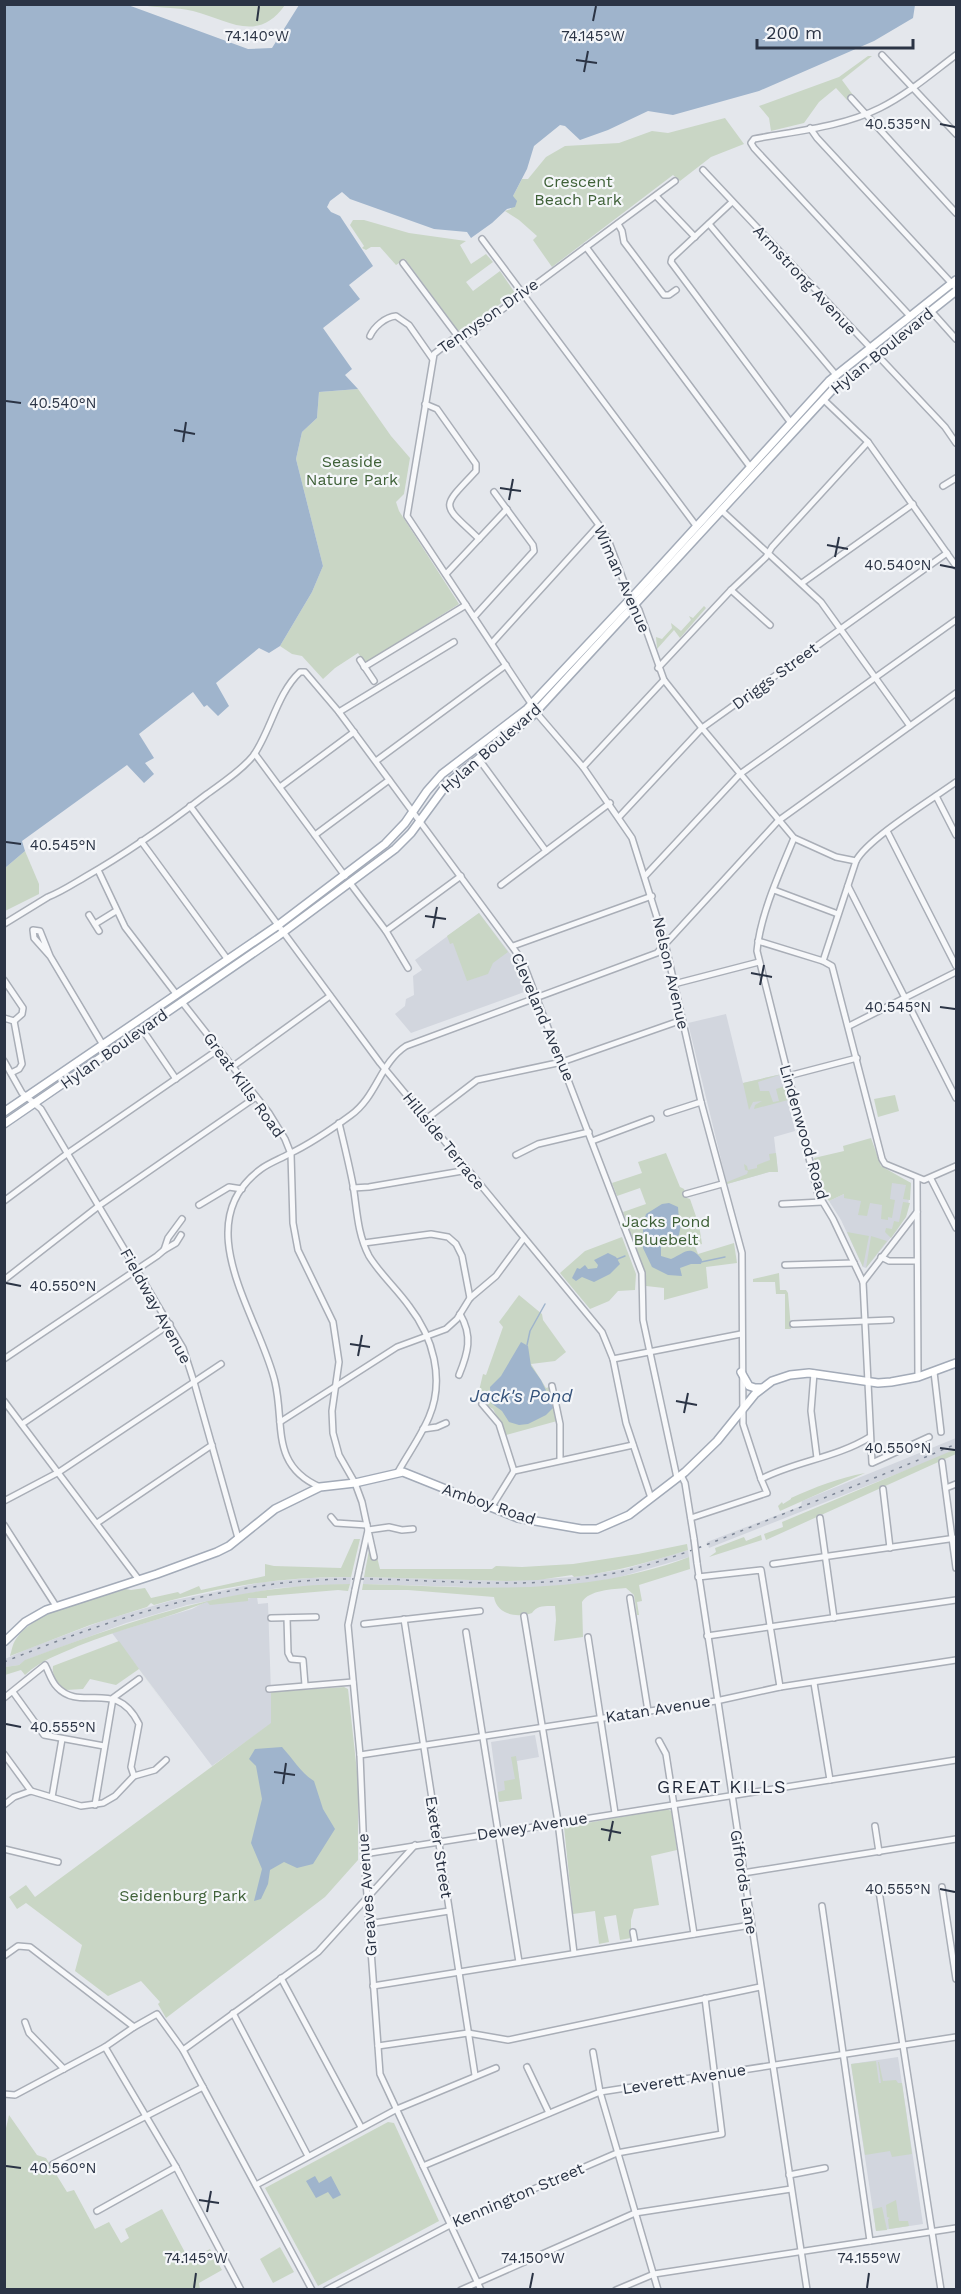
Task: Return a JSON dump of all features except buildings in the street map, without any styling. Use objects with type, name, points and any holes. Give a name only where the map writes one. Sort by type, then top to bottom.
[{"type":"main road","name":"Hylan Boulevard","points":[[4,1112],[277,926],[391,839],[442,774],[517,718],[721,510],[838,385],[931,311],[955,285]]},
{"type":"main road","name":"Hylan Boulevard","points":[[4,1124],[282,933],[395,849],[420,821],[447,784],[536,711],[697,527],[836,375],[910,316],[955,285]]},
{"type":"main road","name":"Amboy Road","points":[[398,1472],[412,1474],[447,1491],[518,1518],[591,1530],[619,1520],[651,1498],[717,1441],[762,1388],[790,1375],[814,1373],[868,1382],[891,1383],[918,1377],[957,1363]]},
{"type":"main road","points":[[741,1372],[744,1381],[749,1386],[762,1388]]},
{"type":"main road","points":[[5,1639],[35,1615],[217,1552],[275,1509],[320,1487],[355,1483],[398,1472]]},
{"type":"street","points":[[882,55],[957,134]]},
{"type":"street","points":[[910,316],[754,148],[752,141],[866,114],[893,101],[956,56]]},
{"type":"street","points":[[852,98],[957,213]]},
{"type":"street","points":[[810,128],[955,285]]},
{"type":"street","name":"Armstrong Avenue","points":[[703,170],[945,427],[957,443]]},
{"type":"street","name":"Tennyson Drive","points":[[407,516],[434,354],[452,340],[460,339],[675,181]]},
{"type":"street","points":[[656,196],[695,237]]},
{"type":"street","points":[[732,202],[670,261],[791,423]]},
{"type":"street","points":[[618,224],[624,242],[664,295],[669,295],[676,290]]},
{"type":"street","points":[[709,224],[836,375]]},
{"type":"street","points":[[482,238],[697,527]]},
{"type":"street","points":[[586,247],[751,468]]},
{"type":"street","name":"Wiman Avenue","points":[[403,263],[607,537],[664,680],[794,838]]},
{"type":"street","points":[[931,311],[957,339]]},
{"type":"street","points":[[370,336],[374,328],[391,316],[396,316],[409,325],[432,358]]},
{"type":"street","points":[[824,400],[868,442],[957,566]]},
{"type":"street","points":[[425,404],[437,409],[476,464],[476,471],[449,499],[448,506],[451,513],[479,539]]},
{"type":"street","points":[[658,668],[769,553],[868,442]]},
{"type":"street","points":[[943,486],[957,478]]},
{"type":"street","points":[[474,617],[534,551],[534,545],[494,492]]},
{"type":"street","points":[[802,583],[913,504]]},
{"type":"street","points":[[446,574],[507,509]]},
{"type":"street","points":[[721,510],[821,602],[910,726]]},
{"type":"street","name":"Nelson Avenue","points":[[407,516],[531,704],[584,767],[610,803],[632,838],[652,896],[701,1102],[742,1253],[742,1410],[744,1429],[767,1493],[691,1518]]},
{"type":"street","points":[[492,644],[599,525]]},
{"type":"street","name":"Driggs Street","points":[[619,817],[702,728],[947,553]]},
{"type":"street","points":[[732,590],[770,625]]},
{"type":"street","points":[[364,667],[466,604]]},
{"type":"street","points":[[645,876],[740,774],[957,620]]},
{"type":"street","points":[[339,712],[454,642]]},
{"type":"street","points":[[360,660],[374,681]]},
{"type":"street","points":[[376,761],[506,665]]},
{"type":"street","name":"Cleveland Avenue","points":[[255,754],[278,705],[297,674],[302,671],[310,677],[339,712],[522,960],[642,1273],[643,1317],[668,1446],[679,1476]]},
{"type":"street","points":[[584,767],[664,680]]},
{"type":"street","points":[[320,1487],[305,1479],[288,1460],[282,1444],[274,1378],[237,1282],[229,1249],[230,1214],[242,1189],[261,1169],[291,1154],[339,1123],[368,1100],[393,1056],[411,1043],[652,956],[778,820],[957,693]]},
{"type":"street","points":[[280,787],[354,732]]},
{"type":"street","points":[[4,924],[98,870],[141,841],[190,806],[255,754],[345,876]]},
{"type":"street","points":[[477,758],[546,851]]},
{"type":"street","points":[[315,836],[390,780]]},
{"type":"street","points":[[823,961],[856,861],[862,851],[957,782]]},
{"type":"street","points":[[936,796],[957,835]]},
{"type":"street","points":[[501,885],[610,803]]},
{"type":"street","name":"Hillside Terrace","points":[[190,806],[385,1069],[602,1332],[613,1359],[626,1423],[651,1498]]},
{"type":"street","points":[[887,831],[957,966]]},
{"type":"street","points":[[794,838],[836,856],[856,861]]},
{"type":"street","name":"Lindenwood Road","points":[[794,838],[758,941],[759,963],[822,1202],[863,1282],[872,1463],[929,1437]]},
{"type":"street","points":[[141,841],[228,960]]},
{"type":"street","points":[[98,870],[125,927],[177,995]]},
{"type":"street","points":[[386,931],[461,876]]},
{"type":"street","points":[[350,883],[386,931],[408,968]]},
{"type":"street","points":[[848,886],[957,1098]]},
{"type":"street","points":[[774,890],[838,914]]},
{"type":"street","points":[[513,946],[652,896]]},
{"type":"street","points":[[95,924],[116,911]]},
{"type":"street","points":[[89,915],[99,931]]},
{"type":"street","points":[[50,956],[33,938],[33,930],[40,932],[50,956],[103,1045]]},
{"type":"street","points":[[758,941],[823,961],[832,966],[882,1160],[896,1170],[917,1179],[931,1179],[957,1166]]},
{"type":"street","points":[[674,984],[759,963]]},
{"type":"street","points":[[849,1026],[957,972]]},
{"type":"street","points":[[4,980],[23,1008],[22,1014],[15,1022]]},
{"type":"street","points":[[232,1067],[330,996]]},
{"type":"street","name":"Great Kills Road","points":[[182,1002],[278,1127],[291,1154],[294,1233],[298,1250],[333,1322],[338,1349],[332,1411],[333,1433],[339,1455],[355,1483]]},
{"type":"street","points":[[4,1018],[15,1022]]},
{"type":"street","points":[[426,1119],[477,1080],[562,1062],[682,1020]]},
{"type":"street","points":[[11,1073],[19,1069],[22,1064],[15,1022]]},
{"type":"street","points":[[142,1029],[176,1079]]},
{"type":"street","points":[[4,1201],[68,1153],[219,1049]]},
{"type":"street","points":[[788,1076],[857,1058]]},
{"type":"street","points":[[4,1061],[22,1093],[27,1097]]},
{"type":"street","name":"Fieldway Avenue","points":[[27,1097],[41,1109],[183,1348],[238,1538]]},
{"type":"street","points":[[4,1280],[100,1205],[256,1097]]},
{"type":"street","points":[[667,1113],[701,1102]]},
{"type":"street","points":[[592,1140],[651,1119]]},
{"type":"street","points":[[339,1123],[353,1188],[359,1230],[364,1243],[370,1257],[420,1321],[434,1357],[436,1386],[432,1409],[398,1472]]},
{"type":"street","points":[[516,1155],[538,1143],[589,1132]]},
{"type":"street","points":[[353,1188],[468,1170]]},
{"type":"street","points":[[917,1179],[918,1377]]},
{"type":"street","points":[[931,1179],[957,1228]]},
{"type":"street","points":[[687,1194],[722,1184]]},
{"type":"street","points":[[199,1204],[230,1187],[242,1189]]},
{"type":"street","points":[[782,1204],[822,1202]]},
{"type":"street","points":[[863,1282],[880,1257],[917,1212]]},
{"type":"street","points":[[164,1250],[168,1238],[182,1219]]},
{"type":"street","points":[[364,1243],[387,1242],[431,1234],[448,1237],[456,1244],[462,1256],[470,1298]]},
{"type":"street","points":[[4,1359],[138,1270],[176,1243],[182,1235]]},
{"type":"street","points":[[280,1422],[397,1347],[446,1329],[460,1314],[470,1298],[496,1276],[524,1238]]},
{"type":"street","points":[[880,1257],[889,1261],[916,1261]]},
{"type":"street","points":[[784,1265],[854,1263]]},
{"type":"street","points":[[459,1375],[469,1344],[467,1328],[460,1314]]},
{"type":"street","points":[[793,1324],[891,1320]]},
{"type":"street","points":[[22,1424],[170,1324]]},
{"type":"street","points":[[613,1359],[741,1335]]},
{"type":"street","points":[[4,1501],[59,1472],[221,1364]]},
{"type":"street","points":[[934,1372],[941,1432]]},
{"type":"street","points":[[814,1373],[811,1411],[817,1458]]},
{"type":"street","points":[[552,1386],[560,1424],[560,1460]]},
{"type":"street","points":[[4,1401],[139,1580]]},
{"type":"street","points":[[482,1404],[499,1424],[514,1471]]},
{"type":"street","points":[[423,1429],[446,1423]]},
{"type":"street","points":[[761,1479],[789,1466],[844,1451],[870,1437]]},
{"type":"street","points":[[97,1523],[212,1445]]},
{"type":"street","points":[[491,1508],[514,1471],[633,1445]]},
{"type":"street","points":[[942,1462],[957,1568]]},
{"type":"street","name":"Giffords Lane","points":[[679,1476],[685,1483],[691,1518],[698,1577],[807,2289]]},
{"type":"street","name":"Greaves Avenue","points":[[355,1483],[363,1502],[367,1528],[348,1625],[360,1755],[364,1854],[381,2074],[481,2289]]},
{"type":"street","points":[[946,1488],[957,1484]]},
{"type":"street","points":[[883,1489],[890,1548]]},
{"type":"street","points":[[331,1517],[336,1523],[367,1528],[413,1529]]},
{"type":"street","points":[[820,1518],[834,1618]]},
{"type":"street","points":[[4,1525],[57,1606]]},
{"type":"street","points":[[367,1528],[374,1557]]},
{"type":"street","points":[[773,1564],[954,1538]]},
{"type":"street","points":[[698,1577],[761,1570],[780,1687]]},
{"type":"street","points":[[630,1598],[648,1710]]},
{"type":"street","points":[[707,1636],[957,1600]]},
{"type":"street","points":[[364,1624],[480,1611]]},
{"type":"street","points":[[524,1616],[558,1822],[574,1953]]},
{"type":"street","points":[[271,1618],[316,1617]]},
{"type":"street","points":[[287,1618],[288,1653],[291,1659],[303,1660],[305,1685]]},
{"type":"street","name":"Exeter Street","points":[[404,1619],[475,2075]]},
{"type":"street","points":[[466,1632],[519,1962]]},
{"type":"street","points":[[588,1637],[615,1813]]},
{"type":"street","name":"Katan Avenue","points":[[360,1755],[717,1701],[780,1687],[957,1660]]},
{"type":"street","points":[[4,1698],[45,1665],[56,1686],[65,1692],[82,1697],[112,1698],[121,1701],[139,1724],[132,1767],[134,1776]]},
{"type":"street","points":[[95,1805],[112,1698],[139,1679]]},
{"type":"street","points":[[269,1689],[353,1682]]},
{"type":"street","points":[[814,1683],[830,1780]]},
{"type":"street","points":[[13,1692],[44,1735],[104,1746]]},
{"type":"street","points":[[52,1797],[62,1739]]},
{"type":"street","points":[[659,1742],[666,1754],[694,1934]]},
{"type":"street","points":[[4,1754],[31,1791]]},
{"type":"street","points":[[4,1804],[14,1797],[31,1791],[79,1806],[95,1805],[110,1800],[134,1776],[155,1770],[166,1760]]},
{"type":"street","name":"Dewey Avenue","points":[[364,1854],[957,1760]]},
{"type":"street","points":[[875,1826],[879,1852]]},
{"type":"street","points":[[743,1873],[957,1839]]},
{"type":"street","points":[[183,2050],[318,1952],[415,1845]]},
{"type":"street","points":[[4,1849],[58,1862]]},
{"type":"street","points":[[942,1887],[957,1979]]},
{"type":"street","points":[[879,1891],[941,2289]]},
{"type":"street","points":[[822,1906],[870,2241]]},
{"type":"street","points":[[369,1924],[449,1911]]},
{"type":"street","points":[[373,1986],[751,1925]]},
{"type":"street","points":[[633,1932],[634,1943]]},
{"type":"street","points":[[4,1956],[21,1945],[30,1947],[134,2027]]},
{"type":"street","points":[[281,1978],[361,2127]]},
{"type":"street","points":[[378,2046],[468,2033],[508,2040],[760,1987]]},
{"type":"street","points":[[705,1998],[716,2074]]},
{"type":"street","points":[[233,2013],[308,2156]]},
{"type":"street","points":[[6,2095],[15,2095],[64,2069],[105,2047],[157,2014],[183,2050],[312,2289]]},
{"type":"street","points":[[25,2022],[29,2033],[64,2069]]},
{"type":"street","name":"Leverett Avenue","points":[[423,2166],[600,2092],[957,2037]]},
{"type":"street","points":[[105,2047],[176,2167],[241,2289]]},
{"type":"street","points":[[593,2052],[600,2092],[658,2289]]},
{"type":"street","points":[[527,2067],[549,2113]]},
{"type":"street","points":[[256,2185],[397,2109],[496,2068]]},
{"type":"street","name":"Kennington Street","points":[[326,2289],[450,2224],[617,2153],[722,2134],[716,2074]]},
{"type":"street","points":[[53,2164],[203,2087]]},
{"type":"street","points":[[97,2211],[176,2167]]},
{"type":"street","points":[[789,2175],[825,2168]]},
{"type":"street","points":[[461,2289],[635,2213],[791,2189]]},
{"type":"street","points":[[616,2289],[654,2274],[957,2228]]},
{"type":"shaded area","points":[[479,913],[518,964],[527,991],[411,1033],[395,1014],[405,1006],[406,999],[414,995],[413,976],[422,970],[415,960]]},
{"type":"shaded area","points":[[726,1014],[743,1083],[782,1074],[795,1131],[774,1137],[778,1172],[769,1172],[727,1184],[688,1023]]},
{"type":"shaded area","points":[[889,1173],[911,1183],[907,1214],[866,1268],[863,1267],[841,1220],[829,1201]]},
{"type":"shaded area","points":[[956,1438],[956,1449],[945,1455],[709,1548],[707,1542],[801,1506],[802,1501]]},
{"type":"shaded area","points":[[688,1550],[689,1557],[616,1578],[582,1584],[534,1589],[363,1584],[364,1577],[506,1581],[574,1577],[625,1569]]},
{"type":"shaded area","points":[[351,1577],[350,1584],[278,1588],[187,1605],[126,1623],[26,1660],[19,1665],[5,1667],[5,1659],[27,1649],[108,1619],[170,1601],[263,1582]]},
{"type":"shaded area","points":[[257,1597],[258,1604],[268,1603],[272,1723],[212,1766],[112,1633],[192,1609],[207,1601],[210,1604]]},
{"type":"shaded area","points":[[535,1735],[539,1757],[517,1761],[522,1799],[499,1802],[491,1742]]},
{"type":"shaded area","points":[[898,2057],[923,2224],[876,2231],[851,2064]]},
{"type":"green space","points":[[285,4],[274,17],[264,24],[253,26],[242,26],[187,10],[141,5]]},
{"type":"green space","points":[[868,56],[872,56],[842,80],[853,95],[847,100],[836,88],[819,102],[804,123],[771,131],[769,118],[759,106],[839,77]]},
{"type":"green space","name":"Crescent Beach Park","points":[[725,118],[744,144],[711,157],[680,181],[673,175],[552,267],[533,240],[537,236],[505,211],[511,209],[513,196],[522,179],[528,179],[546,157],[565,146],[619,143],[652,131],[668,133]]},
{"type":"green space","points":[[353,220],[364,220],[409,233],[466,241],[460,245],[471,264],[486,254],[493,262],[466,282],[473,291],[500,271],[515,293],[460,333],[405,259],[396,265],[380,247],[371,247],[366,250],[362,248],[364,246],[350,225]]},
{"type":"green space","name":"Seaside Nature Park","points":[[358,389],[391,436],[410,458],[404,494],[396,502],[399,511],[459,604],[365,663],[358,653],[323,679],[302,656],[292,654],[280,646],[312,592],[323,566],[296,459],[302,432],[317,418],[319,392]]},
{"type":"green space","points":[[704,606],[706,608],[680,638],[674,630],[657,649],[656,637],[662,639],[672,628],[671,623],[681,631],[691,620],[689,616],[693,618]]},
{"type":"green space","points":[[25,851],[39,884],[39,894],[5,911],[5,868]]},
{"type":"green space","points":[[479,913],[508,952],[493,963],[488,974],[467,981],[453,943],[450,944],[447,936]]},
{"type":"green space","points":[[782,1074],[758,1082],[760,1091],[769,1091],[773,1102],[779,1101],[776,1089],[785,1086],[788,1100],[754,1109],[755,1105],[762,1101],[753,1102],[749,1110],[743,1083]]},
{"type":"green space","points":[[895,1095],[899,1111],[878,1117],[874,1099]]},
{"type":"green space","points":[[871,1138],[881,1166],[911,1183],[910,1200],[903,1199],[906,1185],[892,1183],[890,1199],[895,1200],[892,1218],[888,1217],[888,1220],[881,1219],[882,1205],[870,1203],[867,1216],[858,1215],[861,1201],[844,1198],[844,1194],[829,1201],[822,1189],[814,1158],[844,1151],[843,1146]]},
{"type":"green space","name":"Jacks Pond Bluebelt","points":[[666,1153],[680,1187],[690,1199],[699,1225],[702,1244],[695,1246],[698,1254],[734,1243],[737,1263],[706,1267],[708,1288],[664,1300],[664,1288],[646,1286],[644,1269],[623,1212],[646,1204],[640,1188],[617,1196],[612,1183],[642,1173],[638,1162]]},
{"type":"green space","points":[[776,1153],[778,1172],[769,1172],[727,1184],[747,1174],[748,1171],[745,1170],[744,1164],[748,1170],[757,1168],[757,1165],[770,1160],[769,1154]]},
{"type":"green space","points":[[903,1202],[910,1203],[906,1217],[891,1238],[885,1232],[886,1228],[892,1229],[894,1221],[899,1222]]},
{"type":"green space","points":[[847,1232],[869,1236],[863,1267]]},
{"type":"green space","points":[[871,1236],[887,1241],[866,1268]]},
{"type":"green space","name":"Jacks Pond Bluebelt","points":[[622,1237],[636,1274],[635,1290],[618,1291],[609,1301],[590,1309],[560,1273],[585,1251]]},
{"type":"green space","points":[[779,1273],[780,1290],[786,1290],[788,1293],[791,1329],[785,1329],[785,1294],[776,1294],[775,1282],[753,1282],[753,1279]]},
{"type":"green space","points":[[519,1295],[542,1314],[543,1320],[566,1352],[555,1361],[531,1364],[546,1388],[549,1387],[557,1421],[506,1435],[493,1409],[477,1399],[483,1374],[486,1375],[503,1327],[499,1322]]},
{"type":"green space","points":[[956,1449],[956,1454],[766,1540],[764,1534],[783,1527],[782,1522]]},
{"type":"green space","points":[[865,1473],[780,1511],[778,1506],[782,1502],[783,1504],[791,1498],[827,1483]]},
{"type":"green space","points":[[761,1535],[762,1540],[709,1557],[716,1552],[715,1548],[744,1537],[746,1541]]},
{"type":"green space","points":[[354,1539],[360,1539],[351,1577],[301,1578],[252,1584],[154,1605],[151,1603],[147,1607],[90,1625],[10,1656],[15,1641],[25,1629],[37,1620],[66,1607],[126,1589],[145,1588],[151,1598],[178,1592],[180,1594],[199,1586],[201,1590],[265,1576],[265,1564],[341,1568]]},
{"type":"green space","points":[[687,1544],[688,1550],[660,1559],[574,1577],[572,1575],[538,1580],[506,1581],[364,1577],[369,1550],[371,1558],[377,1557],[380,1569],[492,1569],[496,1566],[573,1564]]},
{"type":"green space","points":[[689,1557],[690,1569],[639,1585],[642,1601],[637,1602],[639,1615],[637,1615],[634,1595],[626,1588],[596,1593],[582,1602],[583,1637],[554,1641],[555,1606],[542,1606],[532,1613],[514,1615],[499,1608],[494,1597],[408,1590],[362,1590],[363,1584],[487,1588],[568,1584],[608,1579],[649,1570]]},
{"type":"green space","points":[[350,1584],[348,1591],[267,1596],[267,1598],[248,1598],[248,1601],[210,1605],[207,1602],[78,1646],[44,1662],[25,1675],[21,1670],[5,1675],[5,1667],[19,1665],[25,1660],[106,1631],[184,1607],[223,1598],[264,1591]]},
{"type":"green space","points":[[119,1641],[181,1727],[139,1669],[116,1685],[90,1679],[83,1689],[66,1690],[56,1680],[53,1666]]},
{"type":"green space","name":"Seidenburg Park","points":[[344,1687],[348,1689],[358,1781],[358,1860],[325,1897],[166,2018],[158,2004],[160,2002],[141,1981],[108,1996],[75,1971],[82,1945],[26,1903],[17,1909],[9,1897],[26,1885],[35,1897],[271,1723],[271,1692]]},
{"type":"green space","points":[[516,1756],[522,1799],[499,1802],[498,1792],[505,1790],[504,1781],[515,1779],[511,1757]]},
{"type":"green space","points":[[667,1809],[671,1811],[677,1850],[651,1856],[659,1905],[634,1909],[631,1920],[631,1938],[620,1940],[616,1915],[604,1917],[609,1942],[599,1944],[595,1911],[573,1914],[564,1827]]},
{"type":"green space","points":[[876,2061],[879,2083],[881,2083],[878,2062],[883,2081],[896,2080],[902,2083],[912,2154],[892,2157],[890,2151],[865,2155],[851,2064]]},
{"type":"green space","points":[[9,2115],[37,2155],[46,2158],[67,2192],[74,2190],[95,2229],[109,2222],[121,2243],[129,2238],[125,2229],[162,2209],[189,2260],[210,2249],[222,2270],[199,2283],[200,2289],[5,2289],[4,2137]]},
{"type":"green space","points":[[388,2122],[394,2123],[439,2221],[318,2286],[265,2188]]},
{"type":"green space","points":[[896,2200],[899,2221],[908,2221],[909,2226],[889,2229],[888,2219],[890,2218],[887,2217],[886,2205]]},
{"type":"green space","points":[[882,2207],[887,2230],[876,2231],[873,2209]]},
{"type":"green space","points":[[280,2247],[294,2272],[273,2283],[260,2259]]},
{"type":"water","points":[[5,4],[128,5],[248,49],[272,48],[299,5],[915,5],[913,18],[874,41],[759,91],[673,115],[648,111],[580,140],[565,126],[560,125],[534,146],[527,169],[513,196],[517,201],[515,207],[507,209],[471,238],[467,232],[434,229],[350,199],[342,192],[330,201],[327,207],[331,212],[340,216],[373,266],[349,285],[360,299],[323,328],[352,369],[345,375],[358,389],[319,392],[317,418],[302,432],[296,459],[323,566],[312,592],[280,646],[269,653],[259,648],[216,683],[229,706],[218,716],[207,705],[204,707],[193,692],[139,734],[154,758],[145,763],[154,774],[144,783],[127,765],[22,841],[25,851],[5,868]]},
{"type":"water","points":[[669,1203],[678,1207],[681,1224],[679,1235],[661,1245],[661,1256],[671,1259],[690,1251],[702,1260],[701,1264],[691,1264],[680,1268],[682,1276],[668,1275],[652,1267],[643,1248],[643,1225],[646,1214],[662,1204]]},
{"type":"water","points":[[608,1253],[616,1257],[620,1264],[610,1274],[594,1282],[582,1277],[576,1281],[572,1278],[577,1268],[580,1269],[585,1265],[588,1269],[597,1268],[598,1265],[594,1260]]},
{"type":"water","name":"Jack's Pond","points":[[521,1342],[528,1346],[531,1366],[541,1380],[554,1407],[546,1415],[528,1424],[519,1425],[509,1422],[502,1411],[491,1403],[490,1387],[501,1376]]},
{"type":"water","points":[[282,1747],[301,1770],[314,1781],[323,1809],[335,1829],[313,1864],[297,1868],[284,1862],[270,1870],[268,1884],[261,1899],[254,1901],[262,1869],[251,1843],[262,1799],[256,1766],[249,1759],[255,1749]]},
{"type":"water","points":[[315,2176],[319,2183],[331,2176],[341,2195],[333,2199],[328,2192],[316,2198],[306,2181]]},
{"type":"waterway","points":[[615,1260],[625,1256]]},
{"type":"waterway","points":[[701,1262],[725,1257]]},
{"type":"waterway","points":[[527,1345],[530,1331],[545,1304]]},
{"type":"railway","points":[[4,1662],[129,1616],[171,1604],[257,1586],[345,1579],[531,1583],[593,1577],[638,1568],[704,1546],[956,1444]]},
{"type":"district","name":"GREAT KILLS","points":[[722,1786]]}]
